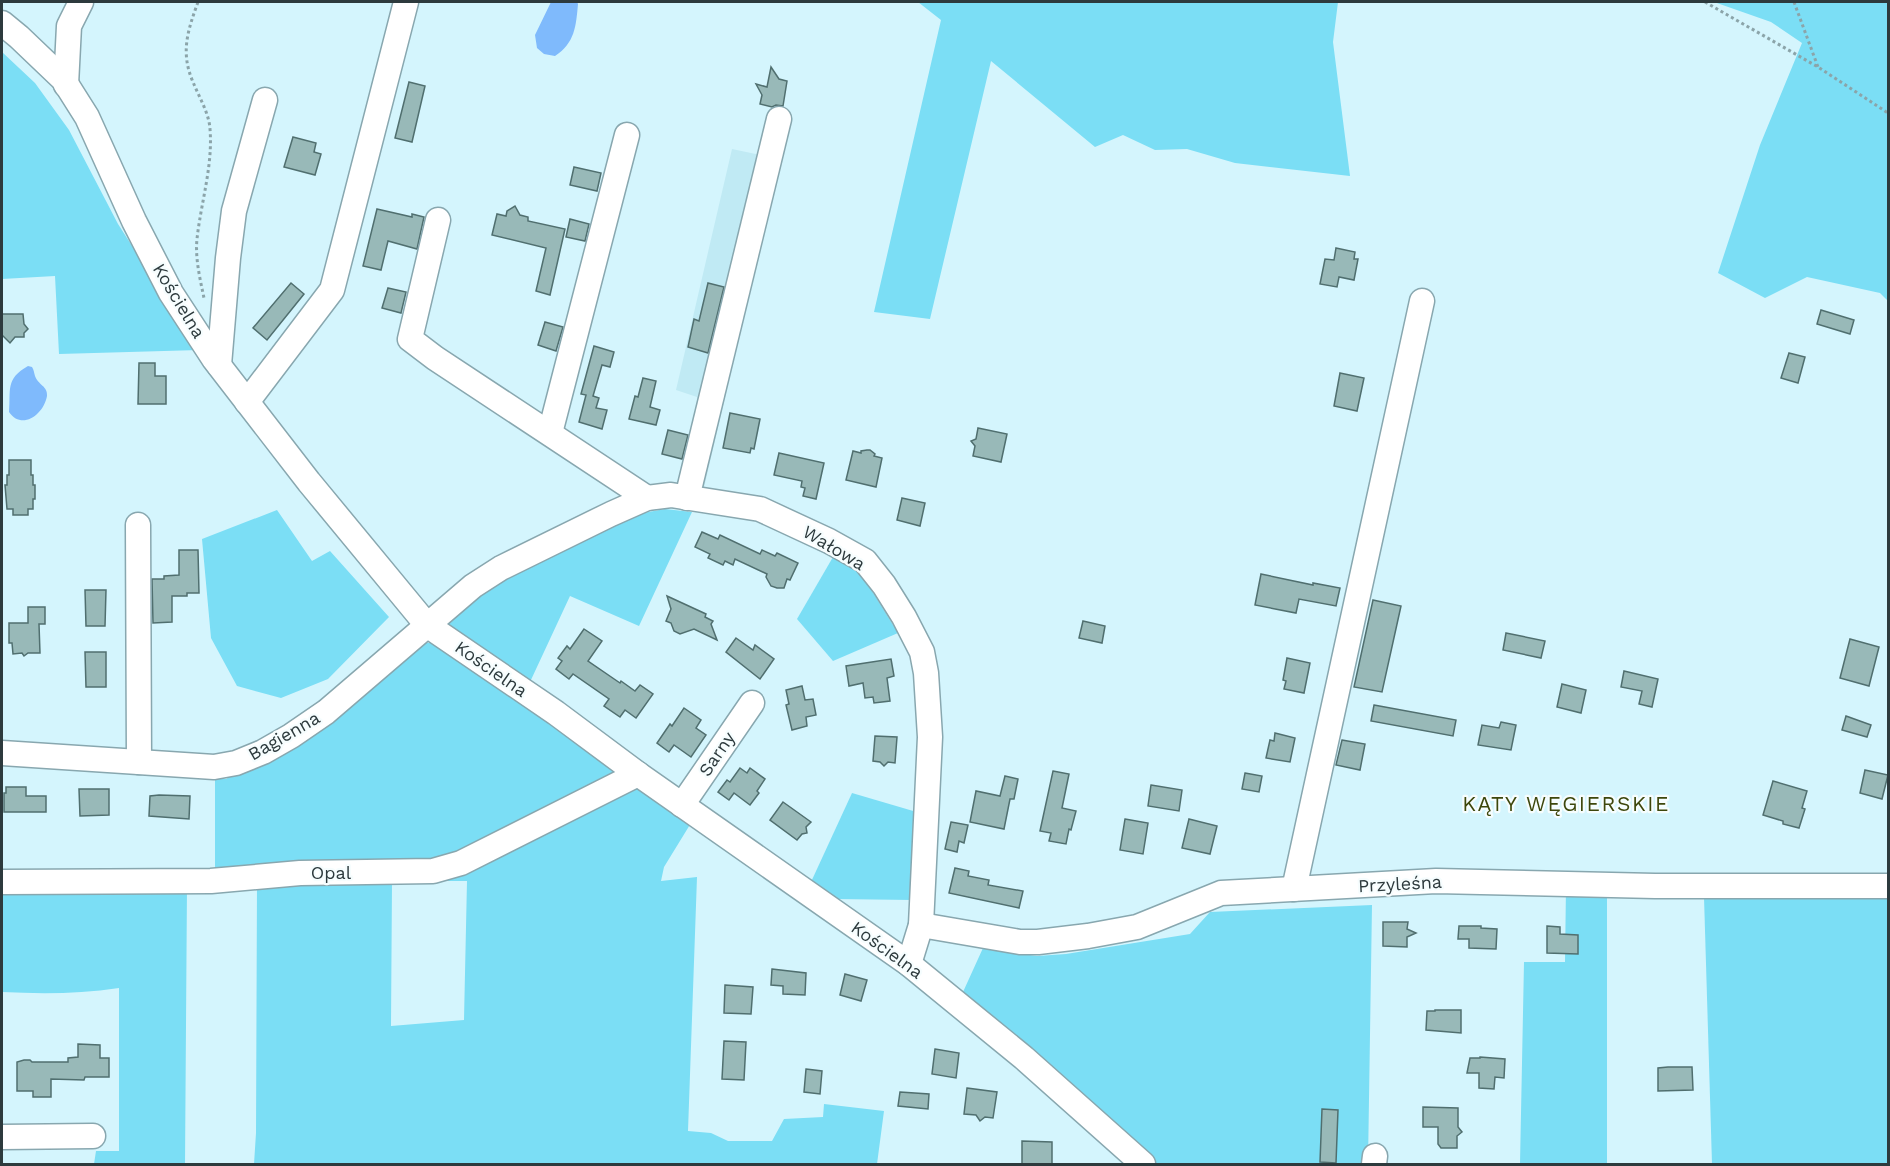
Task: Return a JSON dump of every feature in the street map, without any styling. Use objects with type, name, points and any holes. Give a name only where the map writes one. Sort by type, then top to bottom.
[{"type":"street","points":[[66,85],[69,26],[81,2]]},
{"type":"street","points":[[247,402],[332,290],[406,2]]},
{"type":"street","name":"Kościelna","points":[[2,23],[20,37],[63,79],[87,117],[134,221],[171,293],[219,365],[309,482],[427,625],[556,713],[638,774],[909,964],[1024,1058],[1143,1164]]},
{"type":"street","points":[[219,365],[234,211],[265,100]]},
{"type":"street","points":[[687,498],[779,119]]},
{"type":"street","points":[[550,433],[627,135]]},
{"type":"street","points":[[438,220],[410,339],[435,358],[647,498]]},
{"type":"street","points":[[1294,889],[1422,301]]},
{"type":"street","name":"Wałowa","points":[[427,625],[473,586],[501,568],[647,498],[671,495],[760,509],[829,541],[865,561],[884,585],[904,617],[921,652],[926,673],[930,737],[921,925],[909,964]]},
{"type":"street","points":[[138,525],[139,762]]},
{"type":"street","name":"Bagienna","points":[[2,753],[214,767],[236,763],[263,752],[326,712],[427,625]]},
{"type":"street","name":"Sarny","points":[[682,805],[752,703]]},
{"type":"street","name":"Opal","points":[[2,882],[212,881],[300,873],[433,872],[461,863],[638,774]]},
{"type":"street","name":"Przyleśna","points":[[921,925],[1020,942],[1038,942],[1137,927],[1221,893],[1436,881],[1888,886]]},
{"type":"street","points":[[2,1137],[93,1136]]},
{"type":"path","points":[[198,2],[187,34],[186,53],[191,78],[210,126],[211,153],[197,240],[197,264],[205,306]]},
{"type":"path","points":[[1705,2],[1818,67],[1888,114]]},
{"type":"path","points":[[1794,2],[1818,67]]},
{"type":"shaded area","points":[[551,2],[577,2],[578,4],[571,40],[555,56],[544,54],[537,48],[535,35]]},
{"type":"shaded area","points":[[918,2],[1338,2],[1333,42],[1350,176],[1235,163],[1187,149],[1155,150],[1123,135],[1095,147],[991,61],[930,319],[874,312],[941,20]]},
{"type":"shaded area","points":[[1714,2],[1888,2],[1888,301],[1880,293],[1807,277],[1765,298],[1718,273],[1760,145],[1802,43],[1771,22]]},
{"type":"shaded area","points":[[2,52],[35,83],[69,130],[118,224],[199,350],[59,354],[55,276],[2,279]]},
{"type":"shaded area","points":[[732,149],[780,159],[704,488],[690,485],[701,416],[697,397],[676,390]]},
{"type":"shaded area","points":[[28,366],[32,367],[36,379],[46,390],[47,396],[42,409],[37,414],[32,418],[20,420],[14,418],[9,412],[10,391],[12,380]]},
{"type":"shaded area","points":[[665,509],[692,512],[639,626],[570,596],[530,682],[448,624],[450,616],[510,573],[597,531],[643,513]]},
{"type":"shaded area","points":[[277,510],[312,561],[330,551],[389,617],[328,679],[281,698],[237,686],[211,638],[202,539]]},
{"type":"shaded area","points":[[833,557],[861,573],[898,633],[833,661],[797,619]]},
{"type":"shaded area","points":[[418,643],[440,643],[622,773],[461,858],[215,879],[215,778],[226,779],[330,720]]},
{"type":"shaded area","points":[[640,787],[691,823],[664,867],[661,881],[697,877],[688,1131],[711,1133],[728,1141],[772,1141],[784,1119],[823,1117],[824,1104],[884,1111],[877,1164],[254,1164],[257,884],[392,882],[391,1026],[464,1020],[467,881],[444,881],[461,869]]},
{"type":"shaded area","points":[[852,793],[920,813],[913,900],[834,899],[811,882]]},
{"type":"shaded area","points":[[2,886],[187,886],[185,1164],[94,1164],[96,1151],[119,1151],[119,988],[60,993],[2,992]]},
{"type":"shaded area","points":[[1566,886],[1607,890],[1607,1164],[1520,1164],[1524,962],[1565,962]]},
{"type":"shaded area","points":[[1819,895],[1888,898],[1888,1164],[1712,1164],[1704,897]]},
{"type":"shaded area","points":[[1372,905],[1368,1164],[1157,1164],[1027,1044],[963,992],[983,948],[1037,956],[1066,954],[1190,934],[1210,912]]},
{"type":"building","points":[[771,67],[779,79],[787,81],[783,106],[772,107],[760,104],[762,95],[756,84],[767,87]]},
{"type":"building","points":[[409,82],[425,86],[412,142],[395,138]]},
{"type":"building","points":[[293,137],[316,143],[314,152],[321,154],[315,175],[284,167]]},
{"type":"building","points":[[574,167],[601,173],[597,191],[570,185]]},
{"type":"building","points":[[515,206],[520,215],[528,217],[528,221],[565,229],[550,295],[536,291],[546,248],[492,235],[497,214],[506,216],[507,211]]},
{"type":"building","points":[[377,209],[412,217],[412,214],[424,217],[417,249],[388,241],[381,270],[363,266]]},
{"type":"building","points":[[570,219],[589,224],[585,241],[566,237]]},
{"type":"building","points":[[1336,248],[1355,252],[1354,259],[1358,259],[1354,280],[1339,277],[1337,287],[1320,284],[1325,259],[1334,260]]},
{"type":"building","points":[[291,283],[304,294],[267,340],[253,328]]},
{"type":"building","points":[[708,283],[724,287],[708,353],[688,347],[694,319],[699,321]]},
{"type":"building","points":[[388,288],[406,292],[401,313],[382,308]]},
{"type":"building","points":[[1821,310],[1854,320],[1850,334],[1817,324]]},
{"type":"building","points":[[2,314],[23,314],[24,324],[28,329],[24,337],[15,337],[10,343],[2,335]]},
{"type":"building","points":[[545,322],[563,327],[556,351],[538,345]]},
{"type":"building","points":[[594,346],[614,352],[610,367],[602,365],[593,396],[599,398],[596,408],[607,410],[602,429],[579,422],[586,395],[581,394]]},
{"type":"building","points":[[1789,353],[1805,357],[1798,383],[1781,378]]},
{"type":"building","points":[[139,363],[155,363],[155,376],[166,376],[166,404],[138,404]]},
{"type":"building","points":[[1340,373],[1364,378],[1357,411],[1334,406]]},
{"type":"building","points":[[643,378],[656,381],[650,407],[660,410],[656,425],[629,419]]},
{"type":"building","points":[[730,413],[760,419],[754,449],[751,448],[750,453],[723,448]]},
{"type":"building","points":[[978,428],[1007,434],[1001,462],[973,456],[975,446],[971,441],[976,439]]},
{"type":"building","points":[[668,430],[688,435],[682,459],[662,454]]},
{"type":"building","points":[[870,450],[875,454],[874,456],[882,458],[876,487],[846,480],[853,451],[861,453],[861,451]]},
{"type":"building","points":[[779,453],[824,463],[816,499],[803,496],[805,488],[801,487],[802,481],[774,475]]},
{"type":"building","points":[[9,460],[31,460],[35,499],[33,499],[33,509],[28,509],[28,515],[13,515],[13,509],[7,509],[5,485],[7,485],[7,475],[9,475]]},
{"type":"building","points":[[902,498],[925,503],[920,526],[897,520]]},
{"type":"building","points":[[702,532],[718,539],[720,535],[760,554],[762,550],[775,556],[777,553],[798,563],[784,588],[777,588],[771,586],[766,577],[767,574],[735,559],[733,565],[725,561],[723,565],[708,558],[710,554],[695,547]]},
{"type":"building","points":[[179,550],[198,550],[199,593],[172,596],[172,622],[153,623],[152,579],[179,575]]},
{"type":"building","points":[[1261,574],[1340,588],[1336,606],[1299,599],[1296,613],[1255,605]]},
{"type":"building","points":[[85,590],[106,590],[105,626],[86,626]]},
{"type":"building","points":[[667,596],[706,614],[705,617],[713,621],[711,624],[717,640],[694,629],[680,634],[674,631],[671,623],[666,621],[671,609]]},
{"type":"building","points":[[1373,600],[1401,606],[1382,692],[1354,687]]},
{"type":"building","points":[[28,607],[45,607],[45,624],[39,624],[40,653],[28,653],[24,656],[22,653],[13,654],[12,643],[9,643],[9,623],[28,623]]},
{"type":"building","points":[[1083,621],[1105,626],[1102,643],[1079,638]]},
{"type":"building","points":[[584,629],[602,641],[588,661],[635,691],[640,685],[653,694],[636,718],[625,710],[620,717],[604,706],[609,699],[573,674],[569,679],[556,669],[562,661],[558,658],[567,646],[570,649]]},
{"type":"building","points":[[1506,633],[1545,641],[1541,658],[1503,650]]},
{"type":"building","points":[[736,638],[753,650],[755,645],[774,659],[760,679],[726,652]]},
{"type":"building","points":[[1850,639],[1879,647],[1869,686],[1840,678]]},
{"type":"building","points":[[85,652],[106,652],[106,687],[86,687]]},
{"type":"building","points":[[1287,658],[1310,663],[1304,693],[1284,689],[1286,681],[1283,680]]},
{"type":"building","points":[[891,659],[894,676],[887,678],[890,701],[874,703],[873,697],[865,698],[863,683],[849,686],[846,666]]},
{"type":"building","points":[[1624,671],[1658,679],[1652,707],[1639,704],[1642,691],[1621,687]]},
{"type":"building","points":[[1562,684],[1586,690],[1581,713],[1557,707]]},
{"type":"building","points":[[802,686],[805,700],[813,699],[816,715],[806,717],[807,726],[792,730],[786,705],[789,704],[786,690]]},
{"type":"building","points":[[1374,705],[1456,720],[1453,736],[1371,721]]},
{"type":"building","points":[[684,708],[701,720],[696,728],[706,735],[691,757],[674,745],[669,752],[657,743]]},
{"type":"building","points":[[1846,716],[1871,725],[1867,737],[1842,730]]},
{"type":"building","points":[[1501,722],[1516,725],[1511,750],[1478,745],[1482,725],[1499,728]]},
{"type":"building","points":[[1275,733],[1295,738],[1290,762],[1266,758],[1270,740],[1274,741]]},
{"type":"building","points":[[875,736],[897,737],[895,763],[888,762],[884,766],[880,762],[873,761]]},
{"type":"building","points":[[1342,740],[1365,744],[1360,770],[1336,765]]},
{"type":"building","points":[[740,768],[747,773],[750,768],[765,779],[750,805],[734,793],[729,800],[718,792],[727,780],[730,782]]},
{"type":"building","points":[[1865,770],[1888,775],[1882,799],[1860,793]]},
{"type":"building","points":[[1053,771],[1069,774],[1062,808],[1076,811],[1066,844],[1049,841],[1051,833],[1040,831]]},
{"type":"building","points":[[1245,773],[1262,776],[1259,792],[1242,789]]},
{"type":"building","points":[[1005,776],[1018,779],[1014,799],[1010,799],[1004,829],[970,822],[976,791],[1000,796]]},
{"type":"building","points":[[1773,781],[1807,791],[1802,808],[1805,809],[1799,828],[1763,815]]},
{"type":"building","points":[[1151,785],[1182,790],[1179,811],[1148,806]]},
{"type":"building","points":[[6,787],[26,787],[26,796],[46,796],[46,812],[4,812]]},
{"type":"building","points":[[79,789],[109,789],[109,815],[80,816]]},
{"type":"building","points":[[150,796],[190,796],[189,819],[149,816]]},
{"type":"building","points":[[783,802],[811,822],[806,827],[807,833],[802,834],[797,840],[770,820]]},
{"type":"building","points":[[1125,819],[1148,823],[1143,854],[1120,850]]},
{"type":"building","points":[[1189,819],[1217,826],[1210,854],[1182,848]]},
{"type":"building","points":[[951,822],[968,825],[964,843],[959,841],[957,852],[945,849]]},
{"type":"building","points":[[955,868],[969,871],[968,876],[989,880],[988,885],[1023,891],[1019,908],[949,893]]},
{"type":"building","points":[[1383,922],[1408,922],[1407,929],[1416,933],[1407,937],[1407,947],[1383,946]]},
{"type":"building","points":[[1459,926],[1497,929],[1496,949],[1469,948],[1469,939],[1458,939]]},
{"type":"building","points":[[1547,926],[1560,927],[1560,934],[1578,935],[1578,954],[1547,953]]},
{"type":"building","points":[[772,969],[806,973],[805,995],[783,994],[783,986],[771,985]]},
{"type":"building","points":[[845,974],[867,980],[861,1001],[840,995]]},
{"type":"building","points":[[725,985],[753,987],[751,1014],[724,1013]]},
{"type":"building","points":[[1461,1010],[1461,1033],[1426,1030],[1427,1011]]},
{"type":"building","points":[[724,1041],[746,1042],[744,1080],[722,1079]]},
{"type":"building","points":[[78,1044],[100,1045],[100,1058],[109,1058],[109,1077],[85,1077],[84,1080],[51,1079],[51,1097],[33,1097],[33,1091],[17,1091],[17,1062],[30,1060],[32,1062],[68,1062],[68,1058],[78,1057]]},
{"type":"building","points":[[935,1049],[959,1053],[956,1078],[932,1074]]},
{"type":"building","points":[[1470,1058],[1505,1059],[1504,1078],[1495,1077],[1494,1089],[1479,1088],[1479,1073],[1467,1073]]},
{"type":"building","points":[[1692,1067],[1693,1090],[1658,1091],[1658,1068]]},
{"type":"building","points":[[806,1069],[822,1071],[820,1094],[804,1092]]},
{"type":"building","points":[[967,1088],[997,1092],[993,1118],[985,1117],[980,1121],[976,1115],[964,1114]]},
{"type":"building","points":[[900,1092],[929,1094],[928,1109],[898,1106]]},
{"type":"building","points":[[1423,1107],[1458,1108],[1458,1127],[1462,1132],[1457,1136],[1457,1148],[1441,1148],[1438,1144],[1438,1127],[1423,1127]]},
{"type":"building","points":[[1322,1109],[1338,1110],[1336,1163],[1320,1162]]},
{"type":"building","points":[[1022,1141],[1052,1142],[1052,1164],[1022,1164]]},
{"type":"district","name":"KĄTY WĘGIERSKIE","points":[[1566,804]]}]
